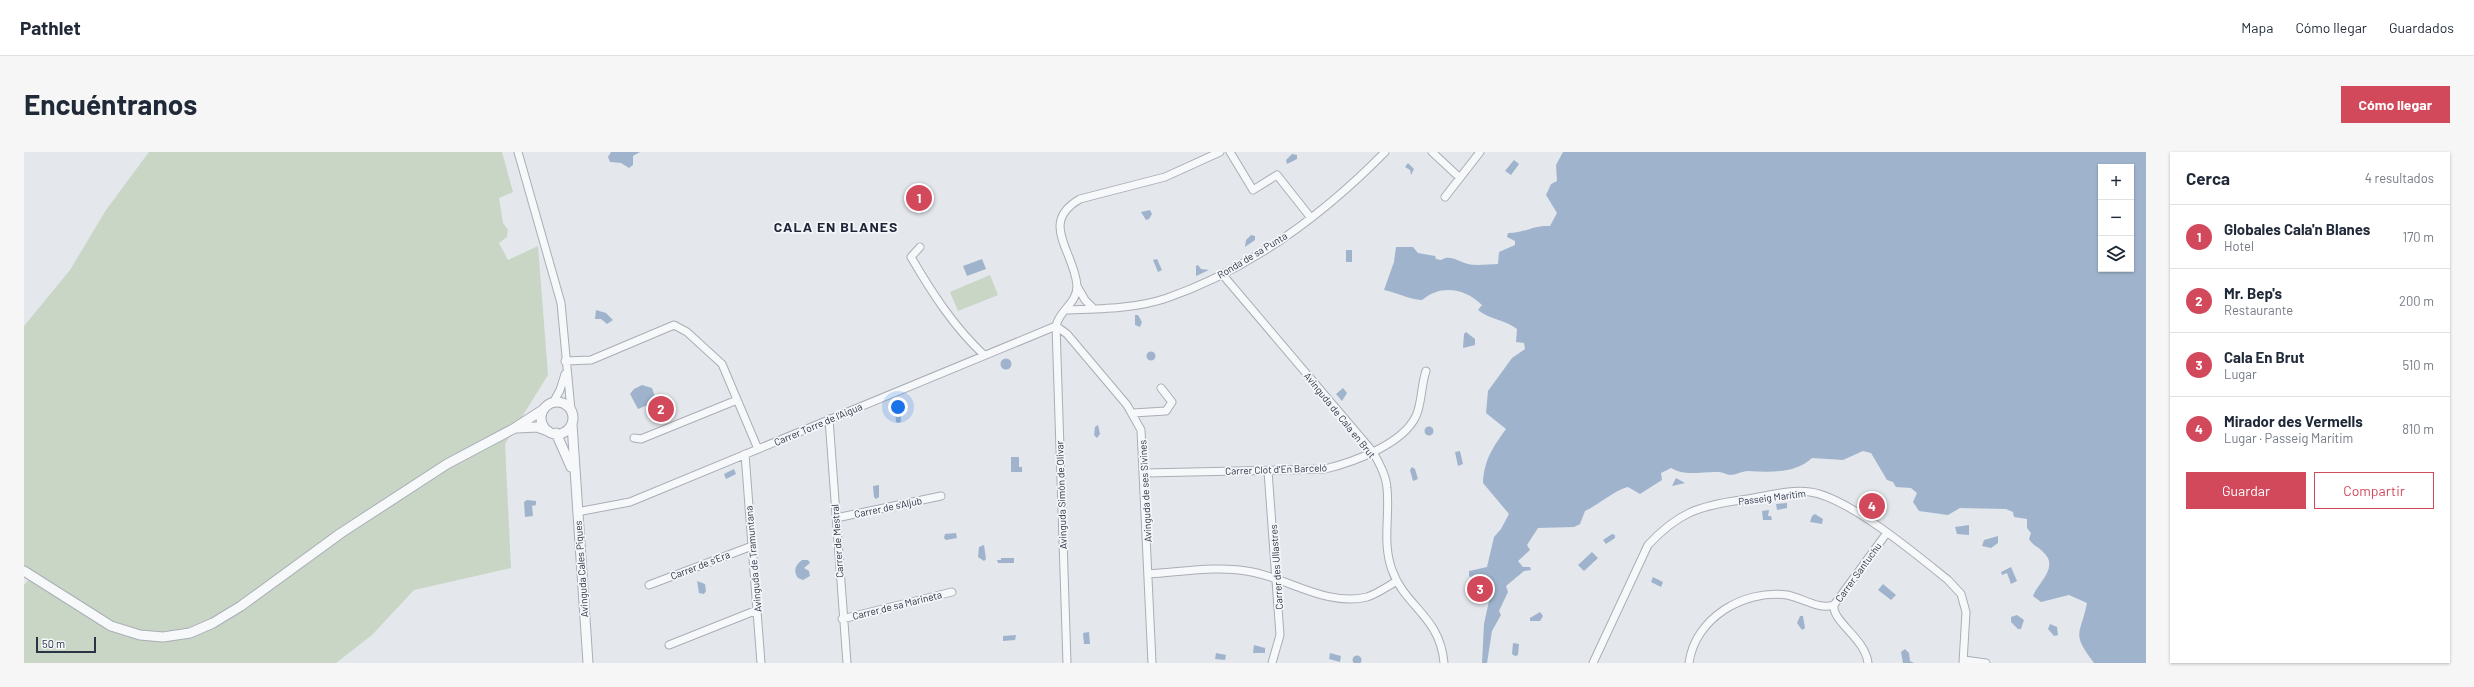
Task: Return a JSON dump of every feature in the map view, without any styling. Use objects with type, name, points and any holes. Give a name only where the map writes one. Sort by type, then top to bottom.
[{"type":"street","points":[[513,429],[537,427],[552,432],[564,432],[572,424],[565,361],[561,303],[518,152]]},
{"type":"street","points":[[1094,309],[1085,300],[1077,286],[1060,230],[1060,217],[1068,206],[1080,199],[1165,177],[1220,152]]},
{"type":"street","points":[[1230,152],[1253,190],[1277,175],[1311,218]]},
{"type":"street","name":"Ronda de sa Punta","points":[[1065,310],[1133,306],[1167,298],[1222,274],[1311,218],[1344,192],[1385,152]]},
{"type":"street","points":[[1432,152],[1460,178]]},
{"type":"street","points":[[1445,197],[1480,152]]},
{"type":"street","points":[[920,247],[912,257],[933,294],[958,328],[984,355]]},
{"type":"street","name":"Avinguda de Cala en Brut","points":[[1222,274],[1373,452],[1382,468],[1387,487],[1386,547],[1397,581],[1435,628],[1444,663]]},
{"type":"street","points":[[1056,326],[1058,317],[1074,298],[1077,286]]},
{"type":"street","points":[[565,361],[590,360],[674,325],[686,332],[722,364],[758,449]]},
{"type":"street","name":"Carrer Torre de l'Aigua","points":[[577,512],[630,502],[1056,326]]},
{"type":"street","name":"Avinguda de ses Sivines","points":[[1056,326],[1067,334],[1133,413],[1141,430],[1145,473],[1152,663]]},
{"type":"street","name":"Avinguda Simón de Olivar","points":[[1056,326],[1067,663]]},
{"type":"street","points":[[24,571],[112,626],[140,635],[163,637],[190,633],[213,623],[241,606],[341,533],[447,464],[513,429],[544,409],[553,402],[560,390],[566,370]]},
{"type":"street","name":"Carrer Clot d'En Barceló","points":[[1145,473],[1268,471],[1325,468],[1353,461],[1373,452],[1403,433],[1412,424],[1417,414],[1426,371]]},
{"type":"street","points":[[1133,413],[1166,411],[1172,402],[1161,388]]},
{"type":"street","points":[[634,438],[641,440],[737,400]]},
{"type":"street","points":[[553,402],[565,405],[571,410]]},
{"type":"street","points":[[544,409],[542,421],[552,432]]},
{"type":"street","name":"Carrer de Mestral","points":[[829,419],[846,663]]},
{"type":"street","name":"Avinguda Cales Piques","points":[[572,424],[574,475],[588,663]]},
{"type":"street","name":"Avinguda Cales Piques","points":[[552,432],[574,475]]},
{"type":"street","name":"Avinguda de Tramuntana","points":[[744,454],[761,663]]},
{"type":"street","name":"Carrer des Ullastres","points":[[1268,471],[1280,635],[1272,663]]},
{"type":"street","name":"Passeig Marítim","points":[[1594,663],[1648,545],[1660,532],[1685,514],[1709,505],[1795,492],[1811,492],[1848,508],[1948,580],[1961,594],[1966,612],[1964,662]]},
{"type":"street","name":"Carrer de s'Aljub","points":[[836,518],[941,496]]},
{"type":"street","name":"Carrer Santuchu","points":[[1834,608],[1886,534]]},
{"type":"street","name":"Carrer de s'Era","points":[[649,585],[752,546]]},
{"type":"street","points":[[1148,574],[1224,569],[1252,572],[1300,588],[1348,599],[1368,596],[1397,581]]},
{"type":"street","name":"Carrer de sa Marineta","points":[[842,619],[952,592]]},
{"type":"street","points":[[1689,663],[1692,650],[1708,623],[1734,604],[1769,594],[1788,596],[1823,607],[1834,608],[1837,618],[1858,639],[1868,663]]},
{"type":"street","points":[[669,645],[757,610]]},
{"type":"street","points":[[1964,662],[1986,663]]},
{"type":"green space","points":[[149,152],[502,152],[513,192],[499,198],[503,223],[508,230],[507,237],[499,243],[508,260],[538,246],[548,375],[505,444],[511,568],[414,590],[372,635],[336,663],[24,663],[24,585],[29,579],[24,572],[24,326],[70,270],[106,210]]},
{"type":"green space","points":[[990,275],[998,295],[958,311],[950,292]]},
{"type":"water","points":[[611,152],[640,152],[633,156],[633,165],[629,168],[621,163],[610,162],[608,157]]},
{"type":"water","points":[[1563,152],[2146,152],[2146,663],[2094,663],[2082,645],[2079,634],[2087,603],[2069,595],[2041,602],[2033,596],[2049,569],[2049,563],[2048,558],[2043,552],[2029,539],[2031,533],[2027,528],[2027,519],[2014,517],[2013,512],[2006,509],[1960,508],[1948,515],[1919,511],[1913,502],[1917,493],[1911,488],[1896,487],[1893,482],[1887,480],[1871,453],[1863,451],[1843,460],[1812,458],[1798,467],[1782,471],[1746,471],[1730,475],[1722,472],[1688,473],[1671,468],[1661,473],[1662,480],[1640,494],[1628,487],[1624,488],[1585,511],[1580,524],[1574,527],[1538,528],[1527,545],[1530,550],[1518,561],[1523,567],[1530,567],[1531,570],[1524,571],[1506,586],[1508,592],[1499,611],[1501,615],[1492,631],[1487,663],[1482,663],[1484,624],[1490,596],[1486,594],[1469,576],[1469,571],[1487,567],[1494,537],[1501,529],[1509,514],[1483,483],[1487,461],[1506,429],[1486,413],[1488,391],[1512,358],[1525,349],[1524,343],[1516,342],[1517,329],[1478,310],[1482,305],[1475,299],[1461,292],[1445,290],[1429,295],[1422,300],[1384,290],[1394,262],[1396,247],[1413,247],[1418,253],[1435,256],[1436,259],[1441,260],[1451,258],[1472,265],[1498,264],[1499,252],[1515,245],[1515,241],[1507,237],[1508,233],[1550,226],[1557,213],[1546,195],[1551,184],[1557,181],[1556,165]]},
{"type":"water","points":[[1292,154],[1297,155],[1297,159],[1287,164],[1286,160]]},
{"type":"water","points":[[1514,160],[1519,164],[1511,175],[1505,171]]},
{"type":"water","points":[[1408,163],[1414,169],[1411,175],[1410,170],[1405,167]]},
{"type":"water","points":[[1150,210],[1152,214],[1149,219],[1146,220],[1141,212]]},
{"type":"water","points":[[1251,235],[1255,236],[1255,240],[1245,247],[1246,240]]},
{"type":"water","points":[[1346,250],[1352,250],[1352,262],[1346,262]]},
{"type":"water","points":[[982,259],[986,269],[967,276],[963,266]]},
{"type":"water","points":[[1157,259],[1162,270],[1158,272],[1153,260]]},
{"type":"water","points":[[1198,265],[1201,269],[1209,270],[1196,276],[1196,266]]},
{"type":"water","points":[[596,310],[606,313],[613,320],[607,324],[601,319],[595,319]]},
{"type":"water","points":[[1135,315],[1138,315],[1142,322],[1140,327],[1135,325]]},
{"type":"water","points":[[1466,332],[1475,339],[1475,345],[1463,348],[1464,334]]},
{"type":"water","points":[[1151,351],[1156,356],[1151,361],[1146,356]]},
{"type":"water","points":[[1004,359],[1008,359],[1010,360],[1010,368],[1004,369],[1001,366],[1001,362]]},
{"type":"water","points":[[642,385],[652,388],[655,397],[650,404],[638,409],[630,394],[634,389]]},
{"type":"water","points":[[1343,388],[1347,393],[1342,401],[1336,394]]},
{"type":"water","points":[[895,409],[900,409],[901,421],[899,423],[896,422]]},
{"type":"water","points":[[1098,425],[1100,434],[1097,438],[1094,435],[1095,427]]},
{"type":"water","points":[[1427,427],[1431,427],[1433,431],[1431,435],[1427,435],[1425,433],[1425,429]]},
{"type":"water","points":[[1460,451],[1463,464],[1458,466],[1455,452]]},
{"type":"water","points":[[1011,457],[1019,457],[1019,467],[1022,467],[1022,472],[1011,472]]},
{"type":"water","points":[[1412,467],[1415,469],[1418,479],[1413,481],[1410,470]]},
{"type":"water","points":[[734,469],[736,474],[726,479],[724,474]]},
{"type":"water","points":[[1676,478],[1685,483],[1672,486]]},
{"type":"water","points":[[879,485],[879,497],[876,499],[874,497],[873,486]]},
{"type":"water","points":[[527,500],[536,501],[536,505],[532,506],[533,516],[525,517],[524,502]]},
{"type":"water","points":[[1787,503],[1787,508],[1777,510],[1776,504]]},
{"type":"water","points":[[1769,510],[1768,516],[1771,516],[1772,520],[1763,520],[1762,511]]},
{"type":"water","points":[[1815,514],[1823,519],[1822,524],[1810,522],[1812,516]]},
{"type":"water","points":[[1969,525],[1969,535],[1957,534],[1955,527]]},
{"type":"water","points":[[956,533],[957,538],[946,540],[944,538],[945,534]]},
{"type":"water","points":[[1612,534],[1615,535],[1615,538],[1606,544],[1603,540]]},
{"type":"water","points":[[1998,536],[1998,543],[1991,548],[1982,546],[1984,540]]},
{"type":"water","points":[[984,545],[986,559],[984,561],[978,557],[979,547]]},
{"type":"water","points":[[1592,552],[1598,558],[1584,571],[1578,565]]},
{"type":"water","points":[[1001,558],[1014,558],[1014,563],[998,563],[997,560],[1001,560]]},
{"type":"water","points":[[802,560],[808,560],[810,563],[804,568],[809,571],[810,576],[803,580],[798,578],[795,571],[796,566]]},
{"type":"water","points":[[2011,567],[2017,581],[2011,584],[2007,573],[2002,575],[2001,572]]},
{"type":"water","points":[[1653,577],[1663,582],[1661,587],[1651,582]]},
{"type":"water","points":[[697,581],[705,584],[706,591],[704,594],[699,593]]},
{"type":"water","points":[[1883,584],[1896,595],[1891,600],[1878,590]]},
{"type":"water","points":[[1540,612],[1543,616],[1540,621],[1530,621],[1530,618]]},
{"type":"water","points":[[2017,615],[2024,620],[2021,629],[2018,629],[2011,622],[2011,617]]},
{"type":"water","points":[[1800,616],[1803,616],[1805,628],[1802,630],[1797,623]]},
{"type":"water","points":[[2050,624],[2057,627],[2058,635],[2054,636],[2048,629]]},
{"type":"water","points":[[1089,632],[1090,644],[1084,644],[1083,633]]},
{"type":"water","points":[[1016,635],[1015,640],[1003,641],[1003,636]]},
{"type":"water","points":[[1513,643],[1519,644],[1518,655],[1515,656],[1512,654]]},
{"type":"water","points":[[1254,645],[1265,648],[1265,653],[1253,653]]},
{"type":"water","points":[[1905,649],[1909,653],[1910,661],[1914,663],[1903,663],[1901,652]]},
{"type":"water","points":[[1216,653],[1226,655],[1225,660],[1215,659]]},
{"type":"water","points":[[1330,653],[1341,656],[1340,662],[1329,659]]},
{"type":"water","points":[[1355,656],[1359,656],[1361,660],[1359,664],[1355,664],[1353,662],[1353,658]]},
{"type":"place","name":"Globales Cala'n Blanes","points":[[919,198]]},
{"type":"place","name":"Mr. Bep's","points":[[661,409]]},
{"type":"place","name":"Mirador des Vermells","points":[[1872,506]]},
{"type":"place","name":"Cala En Brut","points":[[1480,589]]},
{"type":"district","name":"CALA EN BLANES","points":[[836,227]]}]
